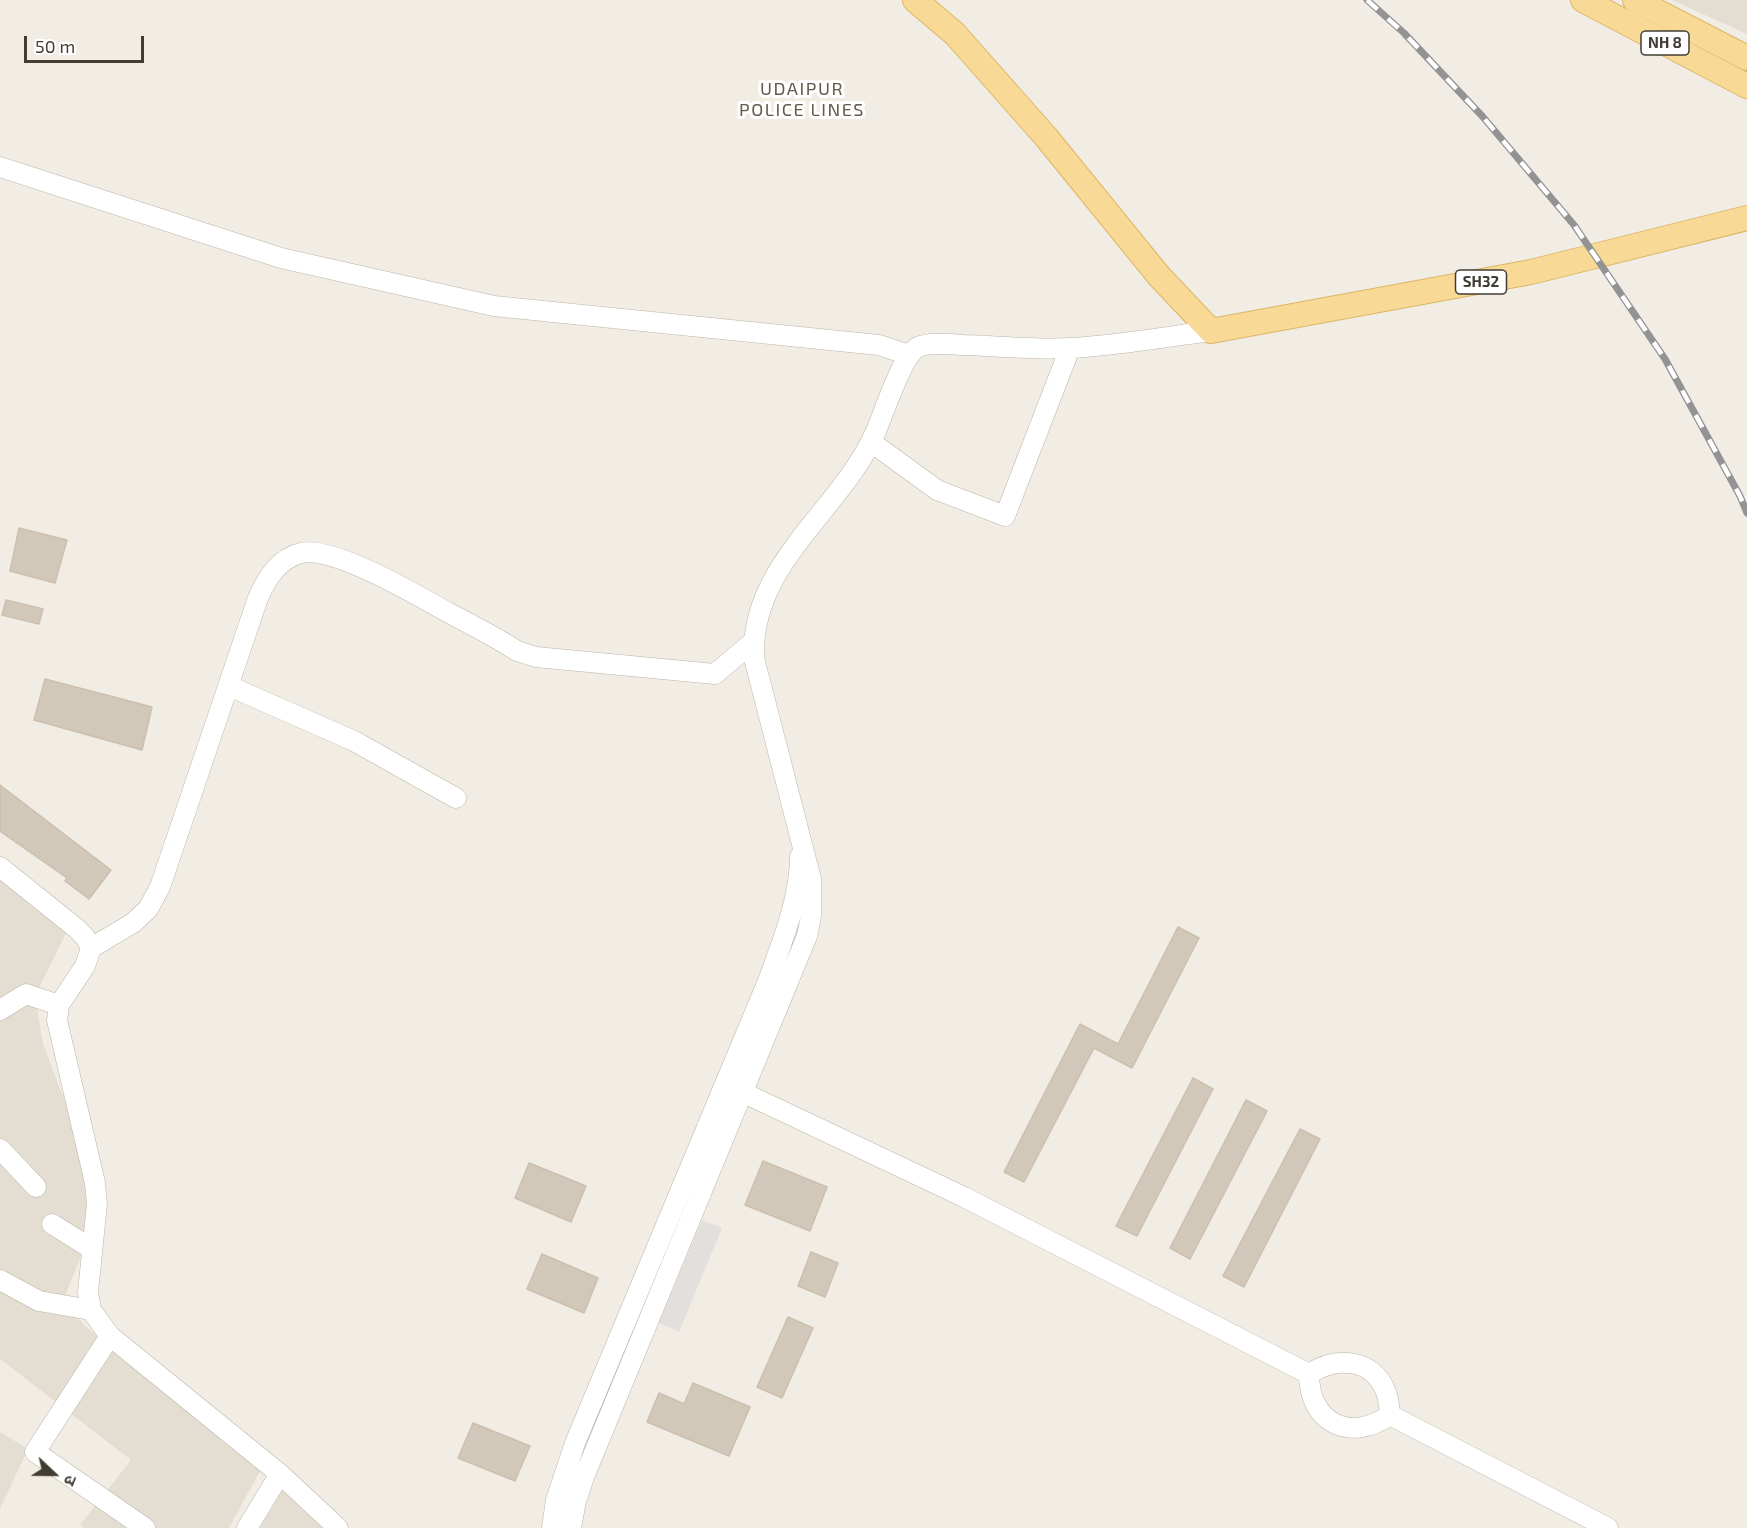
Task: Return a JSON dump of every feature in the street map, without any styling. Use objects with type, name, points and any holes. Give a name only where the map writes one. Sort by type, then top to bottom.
[{"type":"main road","points":[[915,0],[956,34],[1046,137],[1159,276],[1211,331]]},
{"type":"main road","name":"NH 8","points":[[1583,0],[1747,86]]},
{"type":"main road","name":"NH 8","points":[[1635,0],[1669,8],[1747,58]]},
{"type":"main road","name":"SH32","points":[[1211,331],[1531,272],[1747,218]]},
{"type":"street","points":[[0,166],[281,258],[494,306],[879,345],[909,356]]},
{"type":"street","points":[[572,1528],[576,1501],[584,1477],[807,936],[811,916],[812,887],[754,658],[758,617],[765,597],[780,569],[863,457],[909,356],[915,348],[948,344],[1070,348],[1211,331]]},
{"type":"street","points":[[871,442],[937,490],[1005,516],[1070,348]]},
{"type":"street","points":[[338,1528],[280,1474],[110,1336],[91,1310],[88,1292],[97,1204],[95,1184],[57,1020],[59,1005],[85,966],[91,948],[133,923],[148,909],[160,887],[264,585],[279,565],[289,557],[303,553],[317,554],[335,558],[386,578],[517,651],[536,657],[715,674],[754,641]]},
{"type":"street","points":[[229,686],[354,741],[456,798]]},
{"type":"street","points":[[552,1528],[556,1500],[575,1443],[768,981],[789,920],[800,867],[799,836]]},
{"type":"street","points":[[0,867],[76,928],[91,948]]},
{"type":"street","points":[[0,1010],[26,994],[59,1005]]},
{"type":"street","points":[[725,1084],[964,1197],[1309,1374]]},
{"type":"street","points":[[0,1149],[36,1187]]},
{"type":"street","points":[[52,1224],[92,1249]]},
{"type":"street","points":[[0,1280],[39,1301],[91,1310]]},
{"type":"street","points":[[110,1336],[35,1452],[145,1528]]},
{"type":"street","points":[[1309,1374],[1321,1366],[1342,1362],[1356,1364],[1370,1371],[1379,1379],[1385,1391],[1390,1415]]},
{"type":"street","points":[[1309,1374],[1312,1396],[1324,1416],[1333,1424],[1358,1428],[1379,1423],[1390,1415]]},
{"type":"street","points":[[1390,1415],[1608,1528]]},
{"type":"street","points":[[247,1528],[280,1474]]},
{"type":"shaded area","points":[[1672,0],[1747,0],[1747,34],[1707,16]]},
{"type":"shaded area","points":[[0,876],[68,929],[35,996],[43,1044],[73,1122],[91,1194],[90,1234],[63,1301],[84,1325],[260,1471],[229,1528],[84,1528],[80,1525],[131,1460],[0,1359]]},
{"type":"shaded area","points":[[702,1220],[722,1228],[679,1332],[659,1323]]},
{"type":"shaded area","points":[[0,1432],[28,1449],[0,1509]]},
{"type":"shaded area","points":[[284,1487],[324,1528],[260,1528]]},
{"type":"building","points":[[19,528],[67,540],[55,583],[10,571]]},
{"type":"building","points":[[6,600],[43,609],[39,624],[2,615]]},
{"type":"building","points":[[45,679],[152,707],[142,750],[34,720]]},
{"type":"building","points":[[0,785],[111,870],[89,899],[65,881],[67,878],[0,831]]},
{"type":"building","points":[[1178,927],[1199,938],[1132,1068],[1094,1048],[1024,1182],[1004,1172],[1080,1024],[1118,1044]]},
{"type":"building","points":[[1193,1078],[1213,1089],[1137,1236],[1116,1226]]},
{"type":"building","points":[[1246,1100],[1267,1111],[1190,1259],[1170,1248]]},
{"type":"building","points":[[1300,1129],[1320,1139],[1244,1287],[1223,1276]]},
{"type":"building","points":[[763,1161],[827,1187],[810,1231],[745,1205]]},
{"type":"building","points":[[529,1163],[586,1186],[571,1222],[515,1198]]},
{"type":"building","points":[[811,1252],[838,1263],[825,1297],[798,1286]]},
{"type":"building","points":[[542,1254],[598,1278],[584,1313],[527,1289]]},
{"type":"building","points":[[788,1317],[813,1328],[782,1398],[757,1387]]},
{"type":"building","points":[[693,1383],[750,1407],[729,1456],[647,1422],[659,1393],[684,1404]]},
{"type":"building","points":[[473,1423],[530,1446],[515,1481],[458,1458]]},
{"type":"railway","points":[[1367,0],[1404,33],[1483,117],[1574,225],[1665,359],[1740,496],[1747,513]]},
{"type":"district","name":"UDAIPUR POLICE LINES","points":[[802,100]]}]
